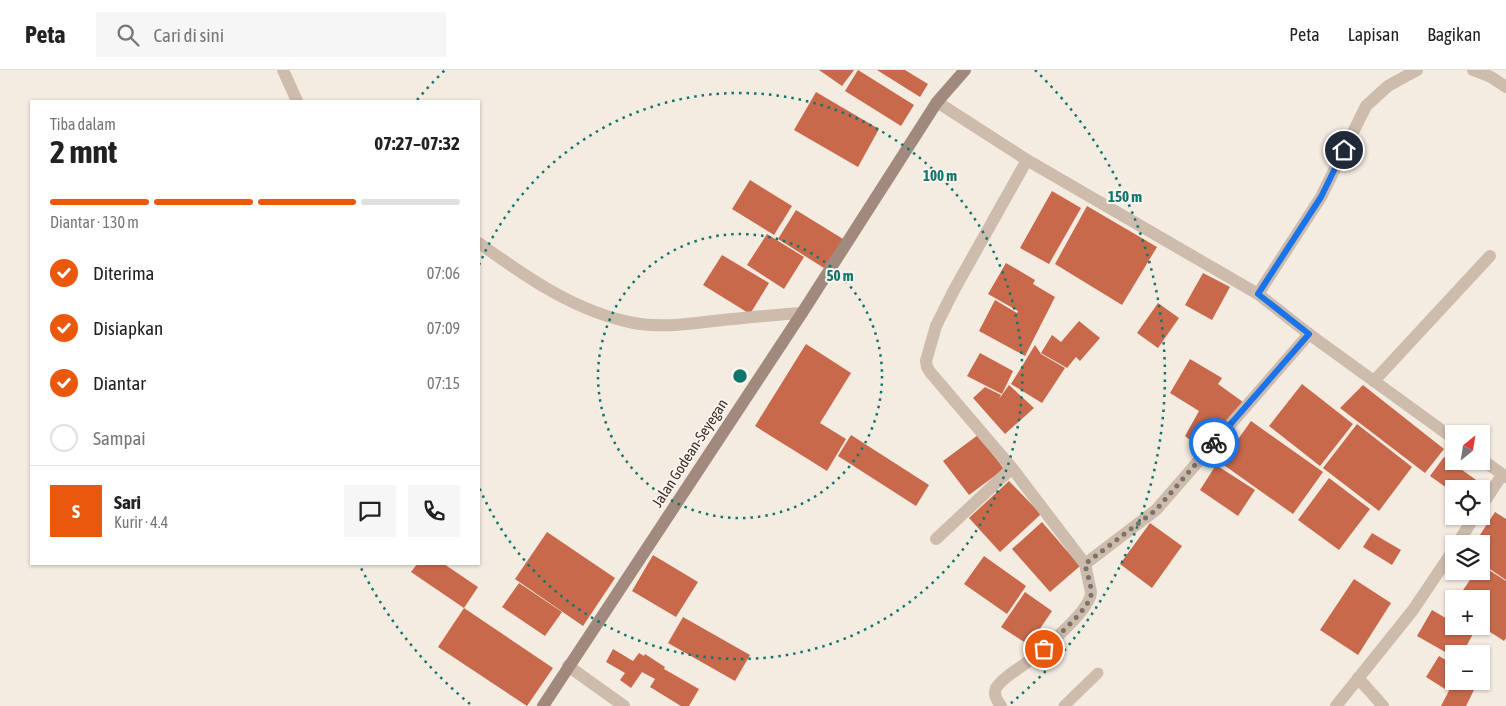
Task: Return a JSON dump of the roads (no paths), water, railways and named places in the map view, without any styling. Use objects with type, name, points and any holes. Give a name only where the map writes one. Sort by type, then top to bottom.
[{"type":"main road","name":"Jalan Godean-Seyegan","points":[[543,706],[802,313],[937,102],[965,70]]},
{"type":"street","points":[[283,70],[297,100]]},
{"type":"street","points":[[1258,294],[1321,197],[1366,106],[1388,86],[1417,70]]},
{"type":"street","points":[[1473,70],[1492,77],[1506,87]]},
{"type":"street","points":[[937,102],[1027,160],[1258,294],[1309,334],[1445,433]]},
{"type":"street","points":[[1001,706],[996,699],[995,691],[1002,681],[1044,649],[1086,606],[1091,596],[1085,564],[1012,468],[930,372],[926,361],[936,326],[954,290],[1027,160]]},
{"type":"street","points":[[480,244],[523,274],[553,292],[608,316],[636,323],[674,325],[802,313]]},
{"type":"street","points":[[1374,382],[1490,256]]},
{"type":"street","points":[[1085,564],[1156,510],[1309,334]]},
{"type":"street","points":[[1490,466],[1504,476],[1490,495]]},
{"type":"street","points":[[936,539],[1012,468]]},
{"type":"street","points":[[1336,706],[1413,610],[1445,562]]},
{"type":"street","points":[[568,666],[624,706]]},
{"type":"street","points":[[1358,678],[1383,706]]},
{"type":"lane","points":[[1064,706],[1098,673]]}]
